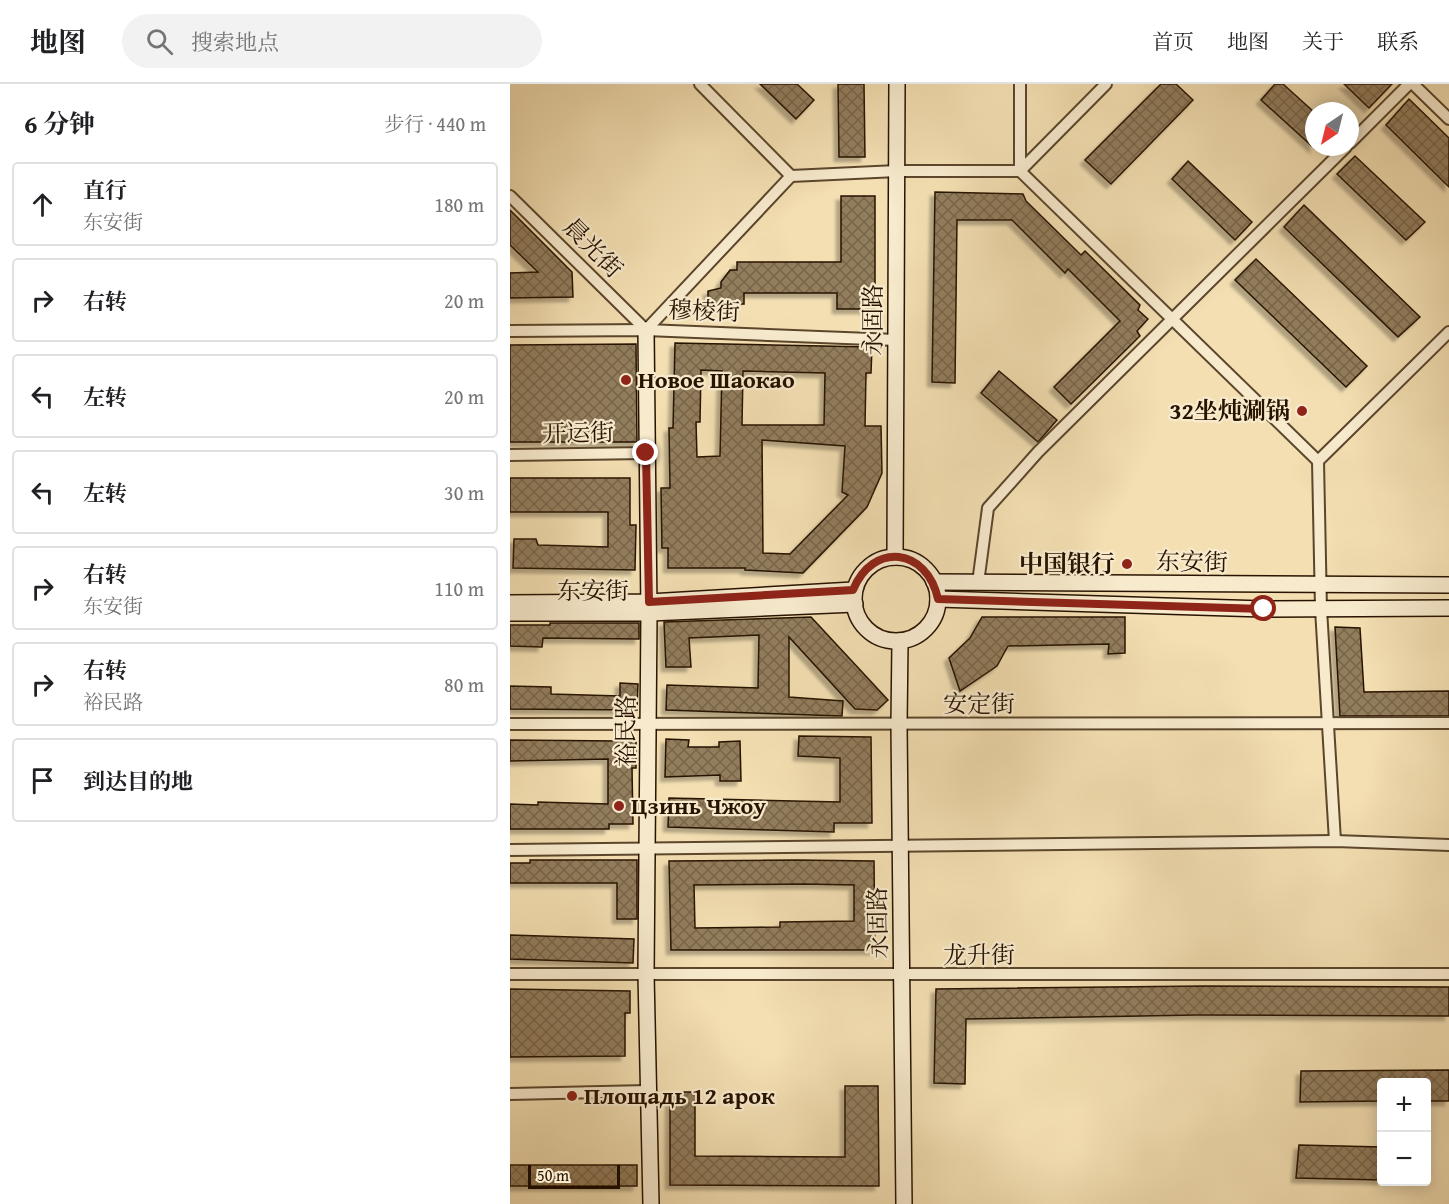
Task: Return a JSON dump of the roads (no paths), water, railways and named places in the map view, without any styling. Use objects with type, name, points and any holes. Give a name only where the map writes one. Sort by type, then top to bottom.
[{"type":"street","points":[[700,84],[791,176]]},
{"type":"street","name":"永固路","points":[[895,557],[897,84]]},
{"type":"street","points":[[1020,84],[1020,171]]},
{"type":"street","points":[[1020,171],[1106,84]]},
{"type":"street","points":[[1359,134],[1411,84],[1449,119]]},
{"type":"street","points":[[978,583],[988,508],[1038,452],[1337,156]]},
{"type":"street","points":[[646,330],[791,176],[897,171],[1020,171],[1318,461],[1322,609],[1335,841]]},
{"type":"street","name":"晨光街","points":[[510,196],[646,330]]},
{"type":"street","name":"穆棱街","points":[[510,331],[646,330],[896,340]]},
{"type":"street","name":"裕民路","points":[[646,330],[649,608],[649,849],[646,974],[651,1204]]},
{"type":"street","points":[[1318,461],[1449,332]]},
{"type":"street","name":"开运街","points":[[510,455],[646,453]]},
{"type":"street","points":[[895,557],[911,560],[925,569],[934,582],[938,599],[935,615],[926,629],[913,638],[900,641],[880,639],[866,630],[857,616],[854,597],[865,570],[878,560],[895,557]]},
{"type":"street","name":"东安街","points":[[934,582],[1449,585]]},
{"type":"street","name":"东安街","points":[[510,613],[854,597]]},
{"type":"street","name":"东安街","points":[[938,599],[1322,609],[1449,608]]},
{"type":"street","name":"东安街","points":[[510,603],[649,608]]},
{"type":"street","name":"永固路","points":[[900,641],[904,1204]]},
{"type":"street","name":"安定街","points":[[510,724],[1449,723]]},
{"type":"street","points":[[510,850],[1335,841],[1449,845]]},
{"type":"street","name":"龙升街","points":[[510,974],[901,976],[1449,974]]},
{"type":"street","points":[[510,1094],[648,1091]]},
{"type":"place","name":"Новое Шаокао","points":[[626,380]]},
{"type":"place","name":"32坐炖涮锅","points":[[1302,411]]},
{"type":"place","name":"中国银行","points":[[1127,564]]},
{"type":"place","name":"Цзинь Чжоу","points":[[619,806]]},
{"type":"place","name":"Площадь 12 арок","points":[[572,1096]]}]
